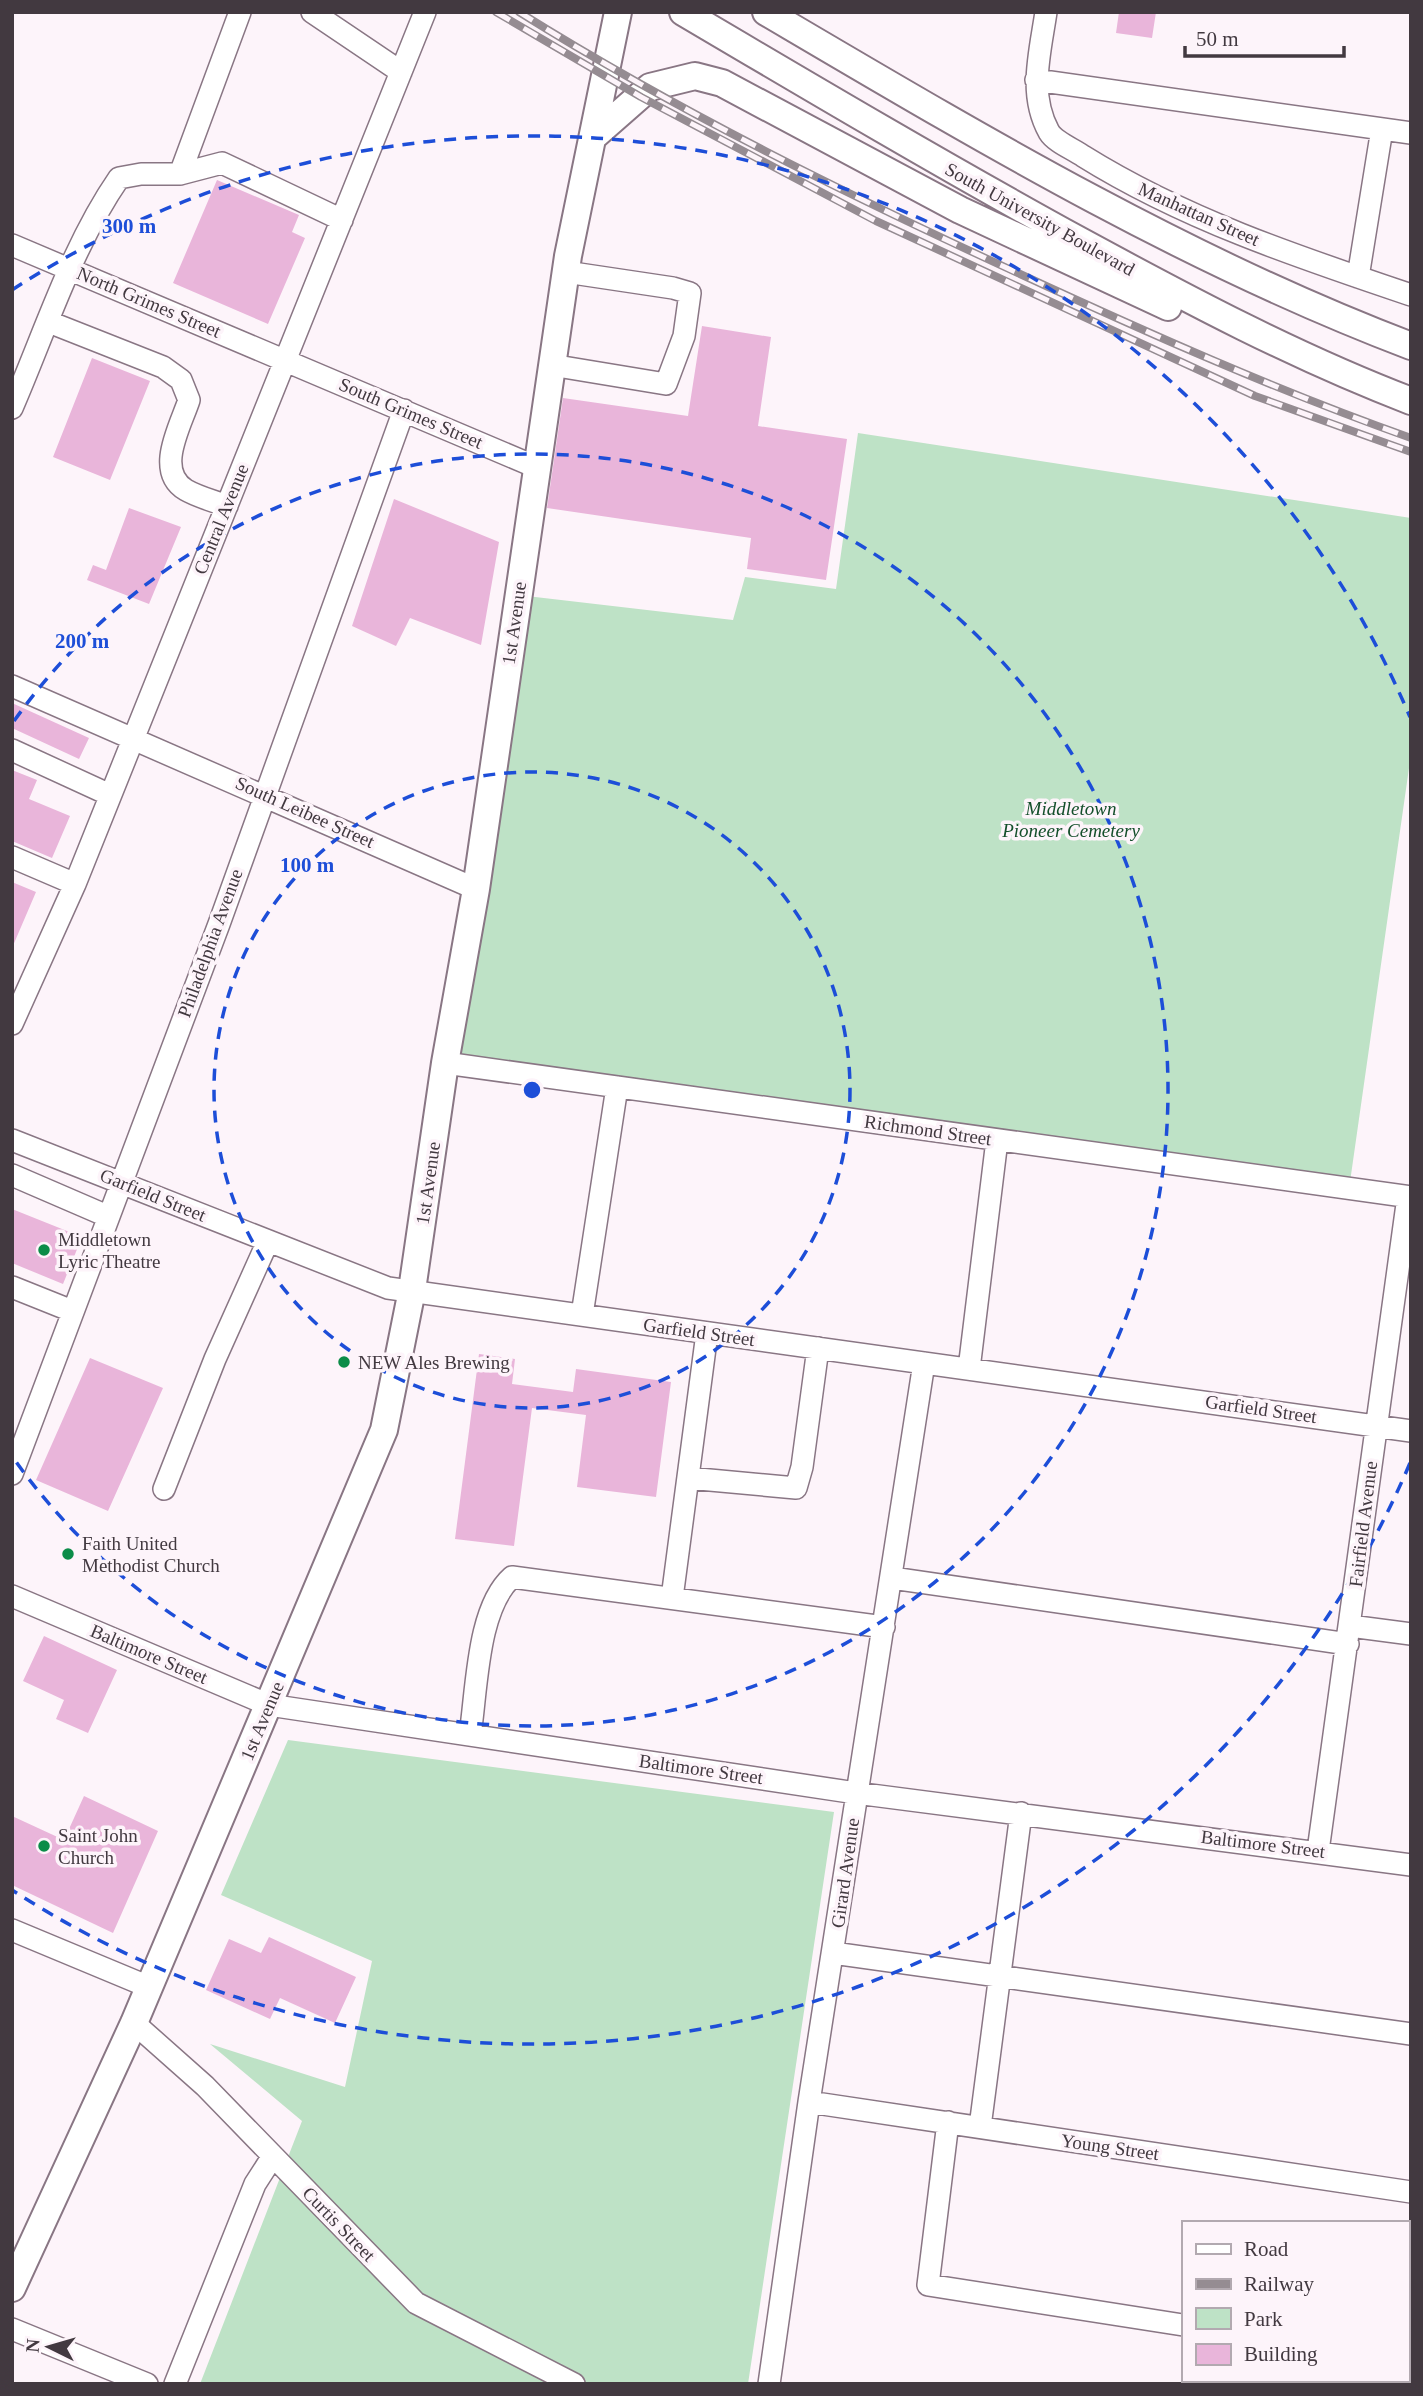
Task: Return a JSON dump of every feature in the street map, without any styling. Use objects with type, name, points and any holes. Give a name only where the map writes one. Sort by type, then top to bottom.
[{"type":"main road","name":"1st Avenue","points":[[12,2288],[134,2023],[384,1430],[412,1290],[445,1063],[475,889],[566,272],[618,12]]},
{"type":"main road","name":"South University Boulevard","points":[[683,12],[948,168],[1249,331],[1411,401]]},
{"type":"main road","points":[[766,12],[998,149],[1239,275],[1337,318],[1411,346]]},
{"type":"main road","points":[[593,137],[650,87],[695,76],[722,83],[972,215],[1203,324],[1249,331]]},
{"type":"street","points":[[180,174],[240,12]]},
{"type":"street","points":[[312,12],[401,72]]},
{"type":"street","name":"Central Avenue","points":[[14,1015],[75,884],[425,12]]},
{"type":"street","name":"Manhattan Street","points":[[1046,12],[1036,80],[1037,106],[1050,135],[1120,178],[1216,226],[1411,295]]},
{"type":"street","points":[[1036,80],[1411,133]]},
{"type":"street","points":[[1358,277],[1382,129]]},
{"type":"street","points":[[12,408],[71,269],[106,197],[119,178],[141,174],[180,174],[222,163],[342,220]]},
{"type":"street","name":"North Grimes Street","points":[[12,245],[285,361]]},
{"type":"street","points":[[551,365],[666,384],[684,336],[690,293],[566,272]]},
{"type":"street","points":[[49,322],[163,367],[181,380],[189,400],[170,454],[173,477],[184,489],[227,506]]},
{"type":"street","name":"South Grimes Street","points":[[285,361],[536,467]]},
{"type":"street","name":"Philadelphia Avenue","points":[[12,1474],[120,1181],[219,924],[404,410]]},
{"type":"street","name":"South Leibee Street","points":[[12,686],[264,794],[475,889]]},
{"type":"street","points":[[12,750],[110,795]]},
{"type":"street","points":[[12,857],[75,884]]},
{"type":"street","name":"Richmond Street","points":[[445,1063],[1409,1197]]},
{"type":"street","points":[[582,1315],[617,1087]]},
{"type":"street","points":[[969,1369],[997,1140]]},
{"type":"street","name":"Garfield Street","points":[[14,1146],[120,1181],[388,1288],[1411,1431]]},
{"type":"street","points":[[12,1175],[107,1216]]},
{"type":"street","name":"Fairfield Avenue","points":[[1318,1851],[1409,1197]]},
{"type":"street","points":[[164,1489],[215,1359],[268,1241]]},
{"type":"street","points":[[12,1287],[72,1311]]},
{"type":"street","points":[[672,1598],[707,1333]]},
{"type":"street","points":[[688,1478],[796,1488],[802,1467],[818,1348]]},
{"type":"street","name":"Girard Avenue","points":[[769,2384],[809,2102],[924,1363]]},
{"type":"street","points":[[470,1735],[488,1612],[499,1588],[512,1577],[884,1627]]},
{"type":"street","points":[[892,1577],[1349,1635],[1411,1634]]},
{"type":"street","name":"Baltimore Street","points":[[12,1596],[269,1705],[856,1793],[1411,1865]]},
{"type":"street","points":[[980,2127],[1021,1813]]},
{"type":"street","points":[[15,1939],[149,1987]]},
{"type":"street","points":[[833,1953],[1411,2034]]},
{"type":"street","name":"Curtis Street","points":[[134,2023],[205,2087],[416,2303],[574,2384]]},
{"type":"street","name":"Young Street","points":[[809,2102],[1411,2192]]},
{"type":"street","points":[[948,2122],[928,2285],[1182,2325]]},
{"type":"street","points":[[175,2384],[255,2184],[273,2156]]},
{"type":"street","points":[[12,2329],[147,2384]]},
{"type":"green space","name":"Middletown Pioneer Cemetery","points":[[858,433],[1411,518],[1411,754],[1349,1189],[445,1063],[518,595],[733,620],[745,577],[836,589]]},
{"type":"green space","points":[[288,1740],[834,1812],[748,2384],[200,2384],[302,2121],[210,2044],[345,2087],[372,1961],[221,1895]]},
{"type":"building","points":[[1119,12],[1156,12],[1152,38],[1116,33]]},
{"type":"building","points":[[217,180],[299,215],[292,232],[305,238],[268,324],[173,283]]},
{"type":"building","points":[[702,326],[771,337],[758,426],[847,439],[826,580],[747,569],[751,538],[547,508],[563,398],[688,416]]},
{"type":"building","points":[[92,358],[150,381],[110,480],[53,457]]},
{"type":"building","points":[[394,499],[499,542],[481,645],[410,618],[396,646],[352,626]]},
{"type":"building","points":[[129,508],[181,527],[149,604],[87,580],[93,565],[106,570]]},
{"type":"building","points":[[12,703],[89,738],[79,759],[12,728]]},
{"type":"building","points":[[12,770],[37,780],[29,799],[70,816],[52,858],[12,841]]},
{"type":"building","points":[[12,882],[36,892],[12,948]]},
{"type":"building","name":"Middletown Lyric Theatre","points":[[12,1209],[82,1237],[63,1284],[12,1263]]},
{"type":"building","points":[[479,1354],[515,1359],[512,1384],[573,1392],[576,1369],[671,1382],[656,1497],[577,1487],[586,1415],[532,1408],[514,1546],[455,1539]]},
{"type":"building","points":[[90,1358],[163,1388],[108,1511],[36,1480]]},
{"type":"building","points":[[44,1636],[117,1670],[88,1733],[56,1719],[64,1700],[23,1681]]},
{"type":"building","name":"Saint John Church","points":[[84,1796],[158,1831],[113,1933],[12,1885],[12,1816],[64,1840]]},
{"type":"building","points":[[269,1937],[356,1977],[335,2023],[280,1998],[270,2019],[206,1990],[229,1939],[261,1953]]},
{"type":"railway","points":[[496,12],[641,97],[876,221],[1255,396],[1411,452]]},
{"type":"railway","points":[[519,12],[579,49],[703,118],[892,214],[1214,360],[1411,438]]},
{"type":"place","name":"Middletown Lyric Theatre","points":[[44,1250]]},
{"type":"place","name":"NEW Ales Brewing","points":[[344,1362]]},
{"type":"place","name":"Faith United Methodist Church","points":[[68,1554]]},
{"type":"place","name":"Saint John Church","points":[[44,1846]]}]
